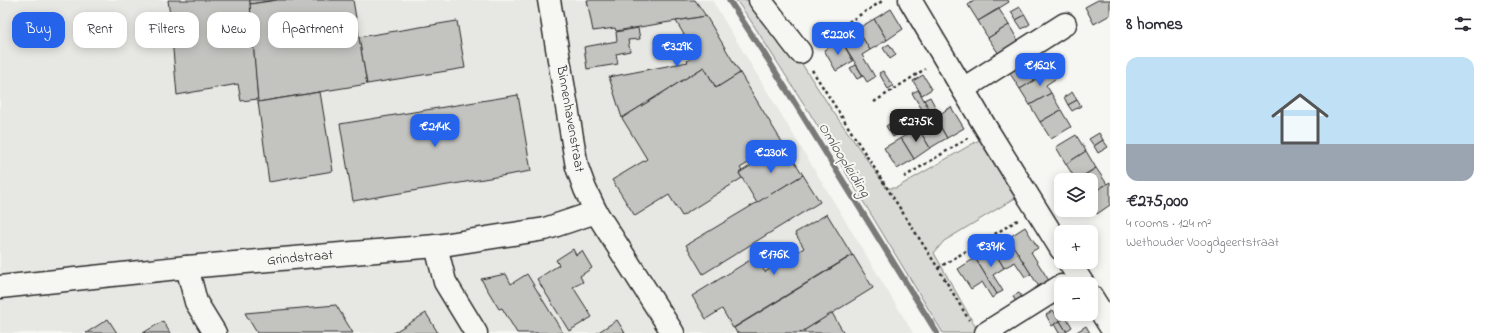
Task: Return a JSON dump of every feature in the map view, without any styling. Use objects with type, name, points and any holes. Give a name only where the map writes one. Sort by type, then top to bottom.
[{"type":"street","name":"Binnenhavenstraat","points":[[549,0],[577,167],[585,189],[596,212],[672,333]]},
{"type":"street","points":[[760,0],[800,52]]},
{"type":"street","points":[[917,3],[944,57],[1054,238]]},
{"type":"street","points":[[963,89],[1065,24]]},
{"type":"street","name":"Grindstraat","points":[[0,287],[187,267],[436,246],[545,229],[596,212]]},
{"type":"street","points":[[436,246],[445,282],[476,333]]},
{"type":"street","points":[[187,267],[196,302],[215,333]]},
{"type":"street","points":[[979,330],[1054,288]]},
{"type":"street","points":[[1098,307],[1110,326]]},
{"type":"path","points":[[884,0],[800,52],[979,330]]},
{"type":"path","points":[[874,102],[944,57]]},
{"type":"path","points":[[904,177],[986,128]]},
{"type":"path","points":[[938,268],[1036,209]]},
{"type":"shaded area","points":[[0,0],[712,0],[913,333],[0,333]]},
{"type":"shaded area","points":[[736,0],[760,0],[832,110],[887,188],[896,188],[986,136],[1022,194],[944,241],[934,253],[979,333],[943,333],[809,112]]},
{"type":"building","points":[[168,0],[250,0],[251,12],[207,12],[207,48],[254,48],[258,99],[241,101],[238,84],[177,95],[173,48],[199,48],[199,12],[170,12]]},
{"type":"building","points":[[250,0],[277,0],[250,4]]},
{"type":"building","points":[[277,0],[353,0],[355,12],[268,12],[268,48],[358,48],[358,30],[367,84],[258,102],[254,48],[260,48],[260,12],[251,12],[250,4]]},
{"type":"building","points":[[587,0],[695,0],[706,16],[616,31],[615,28],[593,31]]},
{"type":"building","points":[[975,0],[1008,0],[1009,2],[978,21],[968,5]]},
{"type":"building","points":[[1098,0],[1110,0],[1110,15],[1094,24],[1085,7]]},
{"type":"building","points":[[1020,7],[1025,15],[1016,20],[1011,12]]},
{"type":"building","points":[[891,9],[903,29],[887,40],[874,19]]},
{"type":"building","points":[[999,9],[1009,25],[988,38],[978,21]]},
{"type":"building","points":[[1025,15],[1030,24],[1022,29],[1016,20]]},
{"type":"building","points":[[706,16],[740,73],[716,88],[704,67],[622,118],[609,77],[688,62],[687,61],[691,59],[685,48],[690,45],[676,21]]},
{"type":"building","points":[[874,19],[887,40],[870,50],[857,29]]},
{"type":"building","points":[[457,21],[465,68],[367,84],[359,37]]},
{"type":"building","points":[[1009,25],[1019,42],[999,54],[988,38]]},
{"type":"building","points":[[638,28],[640,39],[628,40],[630,51],[616,54],[618,64],[587,69],[584,47],[617,41],[616,32]]},
{"type":"building","points":[[857,29],[870,50],[862,55],[875,77],[867,82],[841,40]]},
{"type":"building","points":[[841,40],[853,61],[836,71],[824,50]]},
{"type":"building","points":[[889,44],[896,55],[890,59],[883,48]]},
{"type":"building","points":[[1051,58],[1056,67],[1048,72],[1043,64]]},
{"type":"building","points":[[1030,60],[1040,77],[1020,89],[1009,72]]},
{"type":"building","points":[[856,65],[863,76],[857,79],[850,68]]},
{"type":"building","points":[[704,67],[716,88],[740,73],[782,142],[740,168],[742,171],[739,173],[742,178],[682,216],[669,195],[635,216],[612,180],[647,159],[622,118]]},
{"type":"building","points":[[1056,67],[1061,75],[1046,85],[1051,93],[1030,105],[1020,89]]},
{"type":"building","points":[[883,71],[893,86],[888,89],[879,73]]},
{"type":"building","points":[[923,75],[932,89],[922,95],[913,81]]},
{"type":"building","points":[[918,90],[947,138],[930,148],[918,128],[929,121],[912,93]]},
{"type":"building","points":[[320,92],[333,171],[269,182],[258,102]]},
{"type":"building","points":[[1072,92],[1077,100],[1068,105],[1064,97]]},
{"type":"building","points":[[1051,93],[1061,110],[1040,122],[1030,105]]},
{"type":"building","points":[[518,95],[531,171],[353,201],[340,124]]},
{"type":"building","points":[[930,97],[937,110],[932,113],[924,100]]},
{"type":"building","points":[[1077,100],[1081,106],[1072,111],[1068,105]]},
{"type":"building","points":[[951,107],[964,128],[947,138],[935,117]]},
{"type":"building","points":[[1061,110],[1071,127],[1051,139],[1040,122]]},
{"type":"building","points":[[897,119],[904,130],[898,134],[891,123]]},
{"type":"building","points":[[891,123],[898,134],[893,137],[886,126]]},
{"type":"building","points":[[918,128],[930,148],[914,159],[901,138]]},
{"type":"building","points":[[1099,133],[1103,140],[1094,146],[1089,139]]},
{"type":"building","points":[[1076,135],[1086,151],[1066,164],[1056,147]]},
{"type":"building","points":[[901,138],[914,159],[897,169],[884,148]]},
{"type":"building","points":[[1103,140],[1108,147],[1098,153],[1094,146]]},
{"type":"building","points":[[784,145],[803,175],[757,203],[739,173]]},
{"type":"building","points":[[1086,151],[1096,168],[1088,173],[1072,173],[1066,164]]},
{"type":"building","points":[[1096,168],[1107,184],[1098,190],[1098,173],[1088,173]]},
{"type":"building","points":[[803,175],[820,202],[703,274],[686,245]]},
{"type":"building","points":[[1110,182],[1110,205],[1098,213],[1098,190]]},
{"type":"building","points":[[827,214],[852,255],[733,328],[722,309],[706,319],[692,296],[755,257],[765,272],[804,248],[795,233]]},
{"type":"building","points":[[1025,227],[1038,248],[1031,252],[1053,287],[1043,293],[1008,238]]},
{"type":"building","points":[[1008,238],[1031,274],[1025,277],[1015,262],[1004,268],[992,248]]},
{"type":"building","points":[[992,248],[1004,268],[993,275],[1003,291],[997,294],[975,258]]},
{"type":"building","points":[[573,249],[576,255],[582,251],[592,268],[580,276],[583,282],[573,287],[592,317],[569,331],[537,279],[559,265],[556,260]]},
{"type":"building","points":[[853,255],[873,288],[800,333],[737,333],[734,328]]},
{"type":"building","points":[[975,258],[997,294],[992,298],[982,282],[971,289],[958,269]]},
{"type":"building","points":[[506,274],[511,284],[527,274],[563,333],[517,333],[502,308],[499,309],[481,279]]},
{"type":"building","points":[[1019,293],[1024,300],[1017,304],[1013,296]]},
{"type":"building","points":[[336,305],[353,333],[257,333],[245,313]]},
{"type":"building","points":[[1053,310],[1054,321],[1060,321],[1052,326],[1046,315]]},
{"type":"building","points":[[426,313],[438,333],[393,333]]},
{"type":"building","points":[[832,313],[844,333],[800,333]]},
{"type":"building","points":[[108,319],[117,333],[86,333]]},
{"type":"building","points":[[617,320],[625,333],[597,333]]},
{"type":"building","points":[[163,321],[170,333],[143,333]]},
{"type":"building","points":[[1060,321],[1068,321],[1072,327],[1066,331]]},
{"type":"building","points":[[1060,321],[1067,333],[1059,333],[1054,324]]},
{"type":"building","points":[[1086,326],[1090,333],[1075,333]]},
{"type":"waterway","name":"Omloopleiding","points":[[729,0],[767,58],[937,333]]}]
